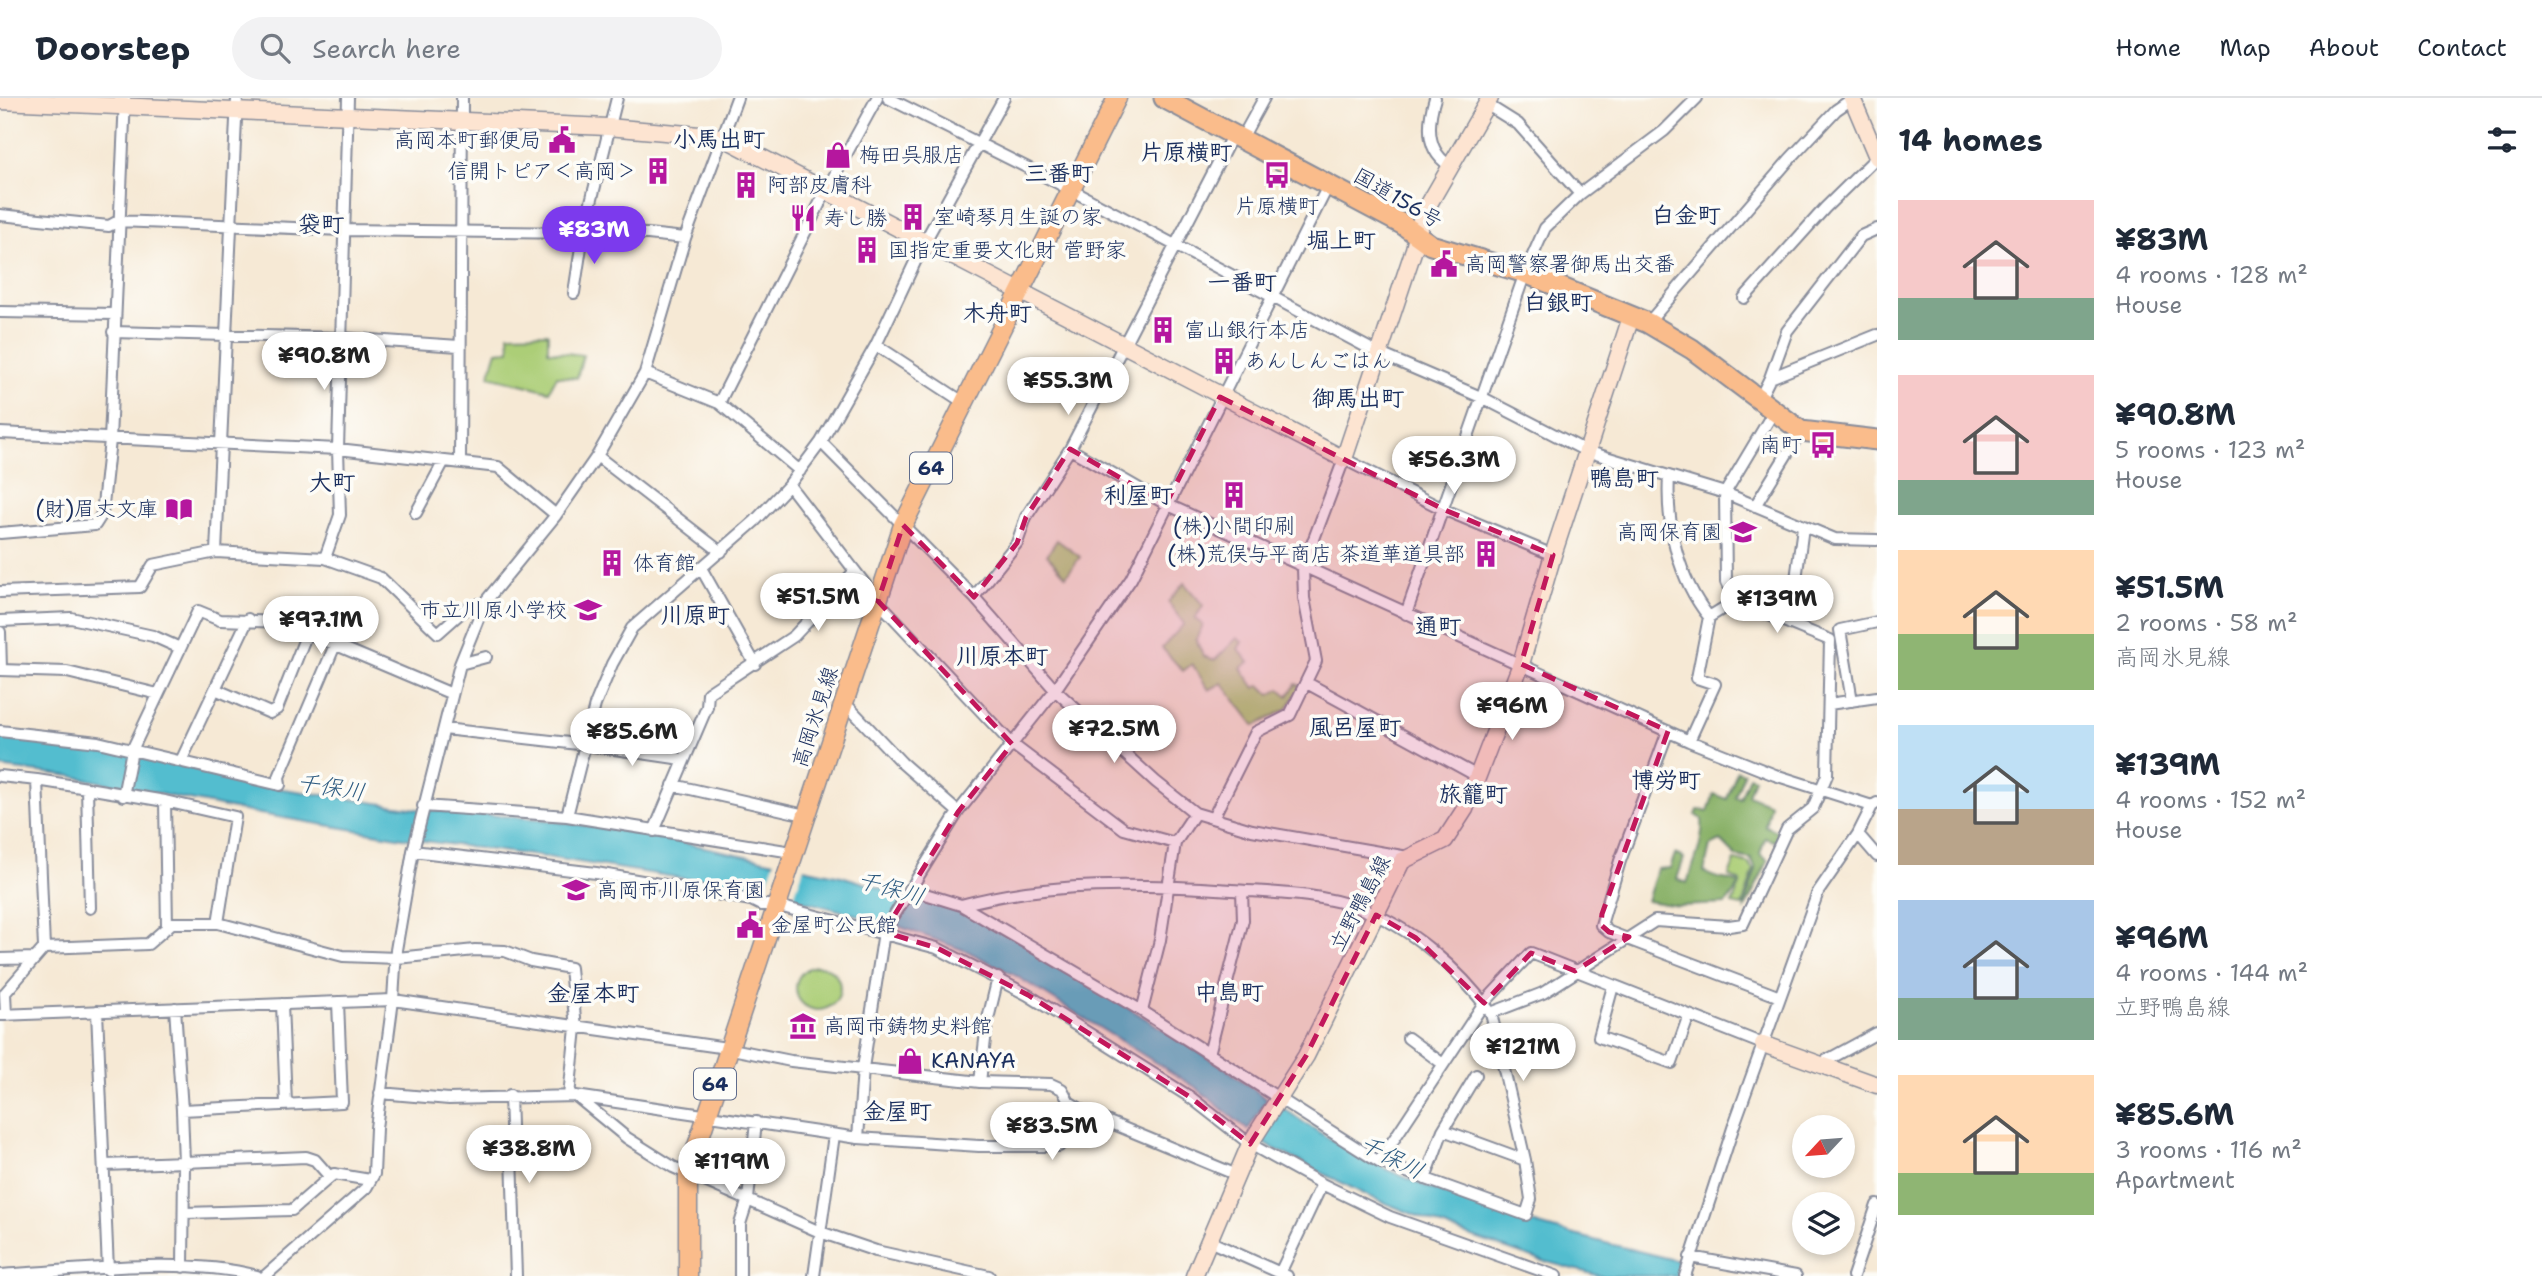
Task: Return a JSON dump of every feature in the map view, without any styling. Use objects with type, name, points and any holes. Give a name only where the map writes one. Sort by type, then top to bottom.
[{"type":"highway","name":"国道156号","points":[[1164,98],[1329,184],[1419,234],[1431,245],[1525,273],[1639,320],[1692,349],[1801,431],[1877,440]]},
{"type":"main road","name":"高岡氷見線","points":[[791,855],[903,525],[1117,98]]},
{"type":"main road","name":"64","points":[[688,1276],[688,1173],[791,855]]},
{"type":"street","points":[[325,558],[340,515],[338,449],[348,98]]},
{"type":"street","points":[[460,463],[459,231],[462,98]]},
{"type":"street","points":[[575,293],[583,234],[617,98]]},
{"type":"street","points":[[265,1276],[366,1188],[374,1174],[380,1093],[414,849],[460,664],[485,602],[556,515],[597,456],[645,373],[685,238],[737,98]]},
{"type":"street","points":[[719,403],[826,191],[877,98]]},
{"type":"street","points":[[888,98],[1070,190],[1378,353],[1483,398],[1586,451],[1725,493],[1835,539],[1877,540]]},
{"type":"street","points":[[568,816],[595,705],[612,664],[632,628],[721,552],[789,485],[821,442],[876,345],[924,243],[1004,98]]},
{"type":"street","points":[[974,597],[1017,542],[1026,517],[1070,449],[1176,246],[1238,136],[1264,98]]},
{"type":"street","points":[[1435,98],[1428,126],[1437,151],[1449,164]]},
{"type":"street","points":[[1406,614],[1445,510],[1525,273],[1545,228],[1580,194],[1664,131],[1697,98]]},
{"type":"street","points":[[1639,320],[1836,110],[1852,98],[1877,157],[1744,298]]},
{"type":"street","points":[[1,100],[237,104],[348,117],[608,127],[722,137],[1220,397],[1445,510],[1553,555]]},
{"type":"street","points":[[0,533],[95,525],[102,514],[110,440],[125,101]]},
{"type":"street","points":[[1213,818],[1256,732],[1290,715],[1316,661],[1304,598],[1303,568],[1344,459],[1419,234],[1422,216],[1449,164],[1488,101],[1518,124],[1580,194]]},
{"type":"street","points":[[216,552],[237,104]]},
{"type":"street","points":[[858,1138],[863,1068],[885,930],[958,812],[1055,690],[1130,579],[1329,184]]},
{"type":"street","points":[[0,215],[109,226],[118,221],[343,230],[648,234],[685,238]]},
{"type":"street","points":[[1488,1008],[1529,1001],[1655,921],[1729,926],[1743,924],[1787,829],[1813,808],[1822,791],[1827,775],[1830,640],[1735,601],[1726,582],[1725,493],[1767,406],[1770,378],[1787,331],[1825,286],[1861,236],[1877,229]]},
{"type":"street","points":[[0,312],[114,314]]},
{"type":"street","name":"立野鴨島線","points":[[1194,1276],[1252,1142],[1306,1056],[1402,861],[1445,840],[1455,830],[1479,777],[1521,664],[1586,451],[1639,320]]},
{"type":"street","points":[[113,332],[341,338],[459,346]]},
{"type":"street","points":[[1770,378],[1877,335]]},
{"type":"street","points":[[876,345],[964,402]]},
{"type":"street","points":[[645,373],[719,403],[800,471]]},
{"type":"street","points":[[1755,506],[1801,431]]},
{"type":"street","points":[[0,433],[338,449],[498,467],[556,515]]},
{"type":"street","points":[[821,442],[974,597],[1055,690],[1156,782],[1195,813],[1252,831],[1408,858]]},
{"type":"street","points":[[1070,449],[1166,504],[1689,741],[1742,764],[1822,791],[1875,804],[1818,892],[1763,1044],[1685,1276]]},
{"type":"street","points":[[597,456],[721,552]]},
{"type":"street","points":[[416,513],[444,461]]},
{"type":"street","points":[[1669,476],[1668,508],[1676,551],[1691,590],[1709,617],[1697,678],[1715,684],[1689,741]]},
{"type":"street","points":[[789,485],[878,601],[1012,744],[1124,829],[1175,843]]},
{"type":"street","points":[[1790,624],[1804,527]]},
{"type":"street","points":[[0,592],[140,587],[153,565],[216,552],[325,558],[381,578],[438,633],[465,609],[485,602]]},
{"type":"street","points":[[701,568],[755,664]]},
{"type":"street","points":[[654,831],[682,760],[707,707],[708,693],[793,636],[855,571]]},
{"type":"street","points":[[1709,617],[1735,601]]},
{"type":"street","points":[[124,792],[131,751],[198,611],[220,620],[282,622],[452,694]]},
{"type":"street","points":[[0,621],[71,618],[153,636],[180,648]]},
{"type":"street","points":[[181,761],[248,619]]},
{"type":"street","points":[[1852,701],[1840,630],[1877,622]]},
{"type":"street","points":[[0,632],[1,670],[67,672],[158,694]]},
{"type":"street","points":[[215,689],[270,713],[277,709],[307,633]]},
{"type":"street","points":[[0,731],[98,742],[280,785],[279,777],[335,645]]},
{"type":"street","points":[[460,664],[486,657]]},
{"type":"street","points":[[1307,684],[1479,777]]},
{"type":"street","points":[[1829,704],[1877,696]]},
{"type":"street","points":[[844,702],[902,762],[958,812]]},
{"type":"street","points":[[444,729],[587,745],[682,760]]},
{"type":"street","points":[[1668,731],[1602,914],[1601,925],[1609,932],[1629,937],[1780,997]]},
{"type":"street","points":[[0,776],[124,792],[235,817],[218,923]]},
{"type":"street","points":[[37,780],[44,948],[5,993],[3,1015],[393,1000],[727,1048],[792,1061],[980,1082],[1051,1084],[1062,1089],[1069,1102],[1087,1113],[1237,1175]]},
{"type":"street","points":[[673,785],[805,815]]},
{"type":"street","points":[[87,788],[90,908]]},
{"type":"street","points":[[165,801],[167,928]]},
{"type":"street","points":[[423,806],[568,816],[791,855]]},
{"type":"street","points":[[1142,1011],[1160,940],[1175,843],[1195,813]]},
{"type":"street","points":[[1858,834],[1877,856]]},
{"type":"street","points":[[414,849],[777,901],[885,930],[937,948],[998,978],[1190,1097],[1252,1142],[1322,1184],[1390,1217],[1556,1276]]},
{"type":"street","points":[[908,891],[961,905],[1142,1011],[1277,1101],[1379,1162],[1526,1215],[1531,1199],[1525,1160],[1488,1008],[1416,938],[1376,915],[1323,897],[1168,886],[1055,887],[961,905]]},
{"type":"street","points":[[1209,1054],[1243,920],[1242,891]]},
{"type":"street","points":[[44,948],[148,944],[172,923],[218,923],[343,956],[397,958],[475,950],[505,951],[531,961],[570,968],[576,1028],[573,1096]]},
{"type":"street","points":[[1379,1162],[1443,1065],[1531,953],[1763,1044],[1877,1085]]},
{"type":"street","points":[[0,959],[35,958]]},
{"type":"street","points":[[980,1082],[987,1023],[998,978]]},
{"type":"street","points":[[1613,986],[1599,1037],[1672,1063],[1689,1015]]},
{"type":"street","points":[[182,1110],[342,1101],[338,1002]]},
{"type":"street","points":[[282,1004],[286,1104]]},
{"type":"street","points":[[174,1008],[184,1162],[183,1267]]},
{"type":"street","points":[[97,1011],[108,1270]]},
{"type":"street","points":[[1820,1064],[1877,1033]]},
{"type":"street","points":[[1408,1038],[1443,1065]]},
{"type":"street","points":[[1425,1179],[1443,1130],[1476,1075]]},
{"type":"street","points":[[380,1093],[449,1099],[510,1095],[573,1096],[858,1138],[979,1146],[1059,1146],[1069,1102]]},
{"type":"street","points":[[510,1095],[516,1276]]},
{"type":"street","points":[[573,1096],[627,1138],[673,1167],[820,1231],[936,1271],[989,1276]]},
{"type":"street","points":[[740,1276],[740,1224],[748,1199],[756,1122]]},
{"type":"street","points":[[1443,1130],[1525,1160]]},
{"type":"street","points":[[814,1276],[835,1135]]},
{"type":"street","points":[[105,1165],[306,1157],[315,1160],[330,1177]]},
{"type":"street","points":[[185,1213],[292,1210],[330,1177],[344,1174],[370,1180]]},
{"type":"street","points":[[1209,1241],[1284,1273],[1322,1184]]},
{"type":"street","points":[[1853,1276],[1877,1205]]},
{"type":"street","points":[[1690,1259],[1796,1276]]},
{"type":"street","points":[[0,1275],[225,1267],[257,1276]]},
{"type":"highlighted area","points":[[1220,397],[1445,510],[1553,555],[1521,664],[1668,731],[1602,914],[1601,925],[1609,932],[1629,937],[1575,971],[1531,953],[1484,1003],[1416,938],[1376,915],[1306,1056],[1250,1144],[1190,1097],[1028,995],[937,948],[884,932],[958,812],[1012,744],[878,601],[903,525],[974,597],[1017,543],[1026,517],[1070,449],[1166,504]]},
{"type":"green space","points":[[548,333],[548,351],[583,355],[577,378],[557,376],[549,391],[489,376],[497,351],[510,350],[509,334]]},
{"type":"green space","points":[[1057,540],[1080,557],[1066,576],[1047,555]]},
{"type":"green space","points":[[1184,583],[1203,605],[1195,619],[1203,625],[1196,639],[1203,656],[1215,660],[1237,638],[1242,642],[1238,649],[1249,662],[1241,668],[1255,688],[1260,685],[1270,695],[1280,689],[1288,696],[1296,684],[1301,686],[1287,709],[1255,726],[1222,683],[1209,690],[1192,664],[1183,671],[1162,648],[1184,624],[1168,602]]},
{"type":"green space","points":[[1737,771],[1744,773],[1735,797],[1740,799],[1749,776],[1754,778],[1748,795],[1770,804],[1765,826],[1779,832],[1777,842],[1765,838],[1760,854],[1768,861],[1745,909],[1756,869],[1751,859],[1736,856],[1721,841],[1710,846],[1704,872],[1740,884],[1726,904],[1678,906],[1647,901],[1657,869],[1670,868],[1675,854],[1684,858],[1677,879],[1687,883],[1701,836],[1702,819],[1696,815],[1698,810],[1708,811],[1714,794],[1727,799]]},
{"type":"green space","points":[[1735,860],[1749,864],[1754,870],[1742,906],[1732,904],[1741,882],[1729,876]]},
{"type":"green space","points":[[818,966],[833,973],[840,988],[833,1003],[818,1010],[803,1003],[796,988],[803,973]]},
{"type":"water","points":[[0,735],[122,751],[283,789],[417,809],[538,819],[638,833],[841,876],[963,913],[1023,942],[1225,1068],[1267,1099],[1248,1130],[1195,1087],[1013,974],[969,952],[895,925],[766,891],[409,839],[254,813],[71,776],[0,767]]},
{"type":"water","points":[[1283,1108],[1376,1164],[1425,1186],[1526,1221],[1683,1262],[1678,1276],[1600,1276],[1536,1259],[1452,1230],[1368,1196],[1261,1142]]},
{"type":"pier","points":[[776,857],[805,864],[793,900],[763,894]]},
{"type":"place","name":"高岡本町郵便局","points":[[562,140]]},
{"type":"place","name":"梅田呉服店","points":[[838,155]]},
{"type":"place","name":"信開トピア＜高岡＞","points":[[658,171]]},
{"type":"place","name":"片原横町","points":[[1277,175]]},
{"type":"place","name":"阿部皮膚科","points":[[746,185]]},
{"type":"place","name":"室崎琴月生誕の家","points":[[913,217]]},
{"type":"place","name":"寿し勝","points":[[803,218]]},
{"type":"place","name":"国指定重要文化財 菅野家","points":[[867,250]]},
{"type":"place","name":"高岡警察署御馬出交番","points":[[1444,264]]},
{"type":"place","name":"富山銀行本店","points":[[1163,330]]},
{"type":"place","name":"あんしんごはん","points":[[1224,361]]},
{"type":"place","name":"南町","points":[[1823,445]]},
{"type":"place","name":"(株)小間印刷","points":[[1234,495]]},
{"type":"place","name":"(財)眉丈文庫","points":[[179,509]]},
{"type":"place","name":"高岡保育園","points":[[1743,532]]},
{"type":"place","name":"(株)荒俣与平商店 茶道華道具部","points":[[1486,554]]},
{"type":"place","name":"体育館","points":[[612,563]]},
{"type":"place","name":"市立川原小学校","points":[[588,610]]},
{"type":"place","name":"高岡市川原保育園","points":[[576,890]]},
{"type":"place","name":"金屋町公民館","points":[[750,925]]},
{"type":"place","name":"高岡市鋳物史料館","points":[[803,1026]]},
{"type":"place","name":"KANAYA","points":[[910,1061]]},
{"type":"district","name":"小馬出町","points":[[719,139]]},
{"type":"district","name":"片原横町","points":[[1186,152]]},
{"type":"district","name":"三番町","points":[[1059,173]]},
{"type":"district","name":"白金町","points":[[1686,215]]},
{"type":"district","name":"袋町","points":[[321,224]]},
{"type":"district","name":"堀上町","points":[[1341,240]]},
{"type":"district","name":"一番町","points":[[1242,282]]},
{"type":"district","name":"白銀町","points":[[1558,302]]},
{"type":"district","name":"木舟町","points":[[997,313]]},
{"type":"district","name":"御馬出町","points":[[1358,398]]},
{"type":"district","name":"鴨島町","points":[[1624,478]]},
{"type":"district","name":"大町","points":[[332,482]]},
{"type":"district","name":"利屋町","points":[[1138,495]]},
{"type":"district","name":"川原町","points":[[695,615]]},
{"type":"district","name":"通町","points":[[1438,626]]},
{"type":"district","name":"川原本町","points":[[1002,656]]},
{"type":"district","name":"風呂屋町","points":[[1355,727]]},
{"type":"district","name":"博労町","points":[[1666,780]]},
{"type":"district","name":"旅籠町","points":[[1473,794]]},
{"type":"district","name":"中島町","points":[[1229,992]]},
{"type":"district","name":"金屋本町","points":[[593,993]]},
{"type":"district","name":"金屋町","points":[[897,1111]]},
{"type":"water label","name":"千保川","points":[[331,787]]},
{"type":"water label","name":"千保川","points":[[891,888]]},
{"type":"water label","name":"千保川","points":[[1392,1157]]}]
